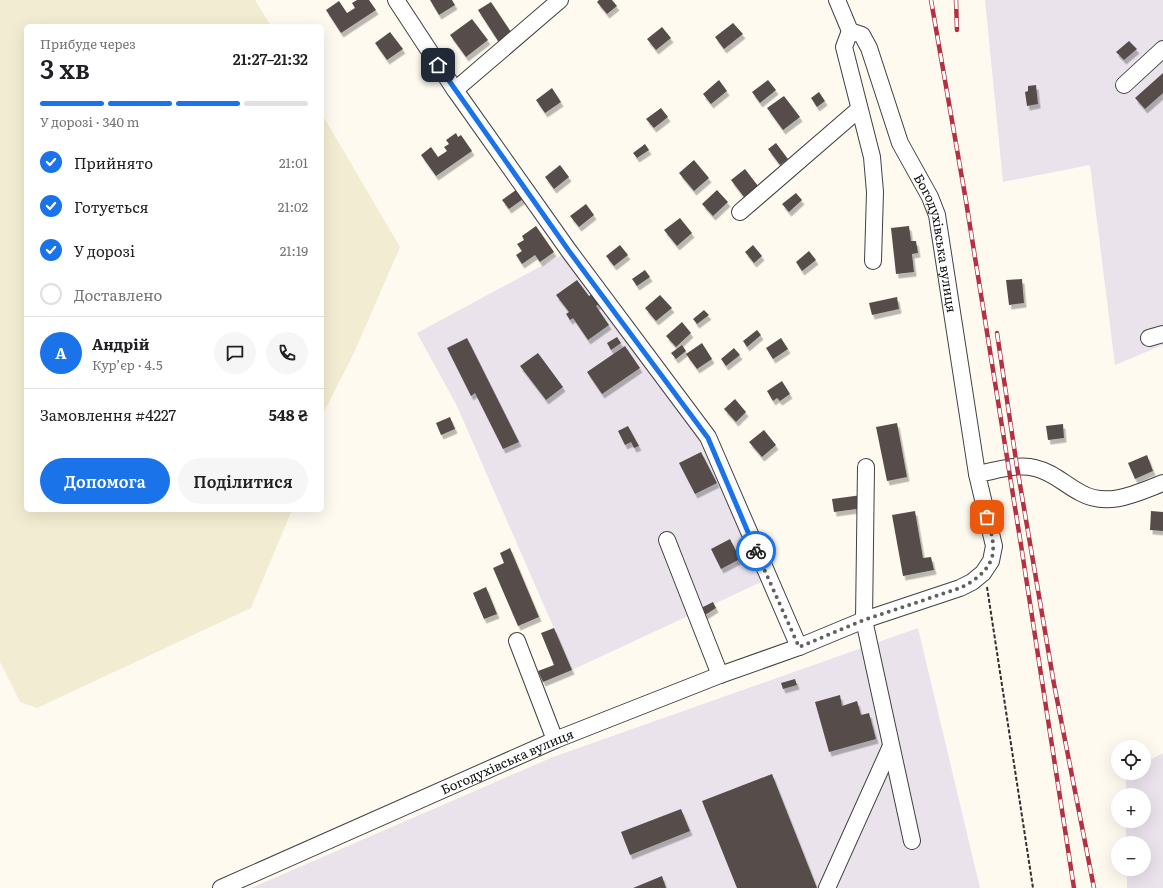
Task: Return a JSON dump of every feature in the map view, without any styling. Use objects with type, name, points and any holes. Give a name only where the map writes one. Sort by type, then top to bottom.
[{"type":"street","points":[[396,0],[455,90],[569,251],[708,438],[799,647]]},
{"type":"street","points":[[455,90],[560,0]]},
{"type":"street","points":[[838,0],[850,31],[844,47],[858,110],[872,157],[875,192],[872,261]]},
{"type":"street","name":"Богодухівська вулиця","points":[[221,888],[555,740],[720,675],[799,647],[864,620],[960,588],[972,582],[983,573],[990,561],[994,546],[978,474],[937,216],[930,197],[900,143],[869,48],[862,35],[850,31]]},
{"type":"street","points":[[1124,85],[1163,49]]},
{"type":"street","points":[[740,212],[858,110]]},
{"type":"street","points":[[866,467],[864,620],[912,841]]},
{"type":"street","points":[[978,474],[1017,467],[1034,467],[1048,472],[1081,494],[1097,499],[1114,500],[1163,483]]},
{"type":"street","points":[[666,540],[720,675]]},
{"type":"street","points":[[517,641],[555,740]]},
{"type":"street","points":[[826,888],[891,746]]},
{"type":"path","points":[[983,573],[990,593],[1033,888]]},
{"type":"shaded area","points":[[0,0],[255,0],[270,24],[24,24],[24,512],[291,512],[251,608],[37,708],[20,702],[0,662]]},
{"type":"shaded area","points":[[985,0],[1163,0],[1163,345],[1115,365],[1090,165],[1003,182]]},
{"type":"shaded area","points":[[324,117],[400,247],[354,353],[324,412]]},
{"type":"shaded area","points":[[569,251],[708,437],[768,579],[572,670],[457,406],[417,333]]},
{"type":"shaded area","points":[[918,628],[980,888],[251,888],[553,757]]},
{"type":"shaded area","points":[[1163,753],[1163,888],[1127,888],[1127,876],[1151,876],[1151,836],[1126,836],[1126,828],[1151,828],[1151,788],[1126,788],[1126,780],[1151,780],[1151,759]]},
{"type":"building","points":[[357,0],[369,0],[376,10],[341,33],[326,10],[339,1],[347,13],[355,8],[352,3]]},
{"type":"building","points":[[430,0],[452,0],[455,5],[439,15]]},
{"type":"building","points":[[599,0],[612,0],[617,6],[607,14],[597,2]]},
{"type":"building","points":[[491,2],[513,35],[500,44],[478,10]]},
{"type":"building","points":[[472,19],[488,40],[466,57],[450,35]]},
{"type":"building","points":[[733,23],[743,34],[724,49],[715,37]]},
{"type":"building","points":[[662,27],[671,38],[656,50],[647,39]]},
{"type":"building","points":[[390,32],[403,49],[387,60],[375,43]]},
{"type":"building","points":[[1129,41],[1137,49],[1124,60],[1116,52]]},
{"type":"building","points":[[1163,73],[1163,93],[1145,109],[1135,98]]},
{"type":"building","points":[[719,80],[727,91],[711,104],[703,94]]},
{"type":"building","points":[[768,80],[776,90],[760,103],[752,92]]},
{"type":"building","points":[[1036,85],[1038,104],[1027,106],[1025,92],[1028,91],[1028,86]]},
{"type":"building","points":[[552,88],[561,102],[545,113],[536,100]]},
{"type":"building","points":[[819,92],[825,101],[817,107],[811,98]]},
{"type":"building","points":[[784,96],[800,117],[783,130],[767,108]]},
{"type":"building","points":[[661,108],[668,117],[654,128],[646,119]]},
{"type":"building","points":[[456,133],[458,137],[461,135],[472,151],[436,176],[421,155],[431,147],[438,157],[447,151],[444,147],[449,144],[446,140]]},
{"type":"building","points":[[776,143],[788,159],[780,165],[768,149]]},
{"type":"building","points":[[645,144],[649,150],[637,158],[633,153]]},
{"type":"building","points":[[694,160],[709,178],[694,191],[679,173]]},
{"type":"building","points":[[560,165],[569,177],[554,189],[545,177]]},
{"type":"building","points":[[745,169],[758,186],[744,197],[731,180]]},
{"type":"building","points":[[516,190],[523,199],[509,209],[502,200]]},
{"type":"building","points":[[717,190],[728,202],[713,216],[702,204]]},
{"type":"building","points":[[796,193],[802,200],[789,212],[782,204]]},
{"type":"building","points":[[586,204],[594,215],[579,227],[570,216]]},
{"type":"building","points":[[680,218],[692,233],[677,246],[664,230]]},
{"type":"building","points":[[536,226],[554,252],[540,262],[535,255],[522,264],[516,255],[522,251],[517,244],[524,240],[522,236]]},
{"type":"building","points":[[909,226],[911,241],[916,241],[918,253],[912,254],[914,272],[896,274],[891,228]]},
{"type":"building","points":[[620,245],[628,255],[614,266],[606,256]]},
{"type":"building","points":[[753,245],[762,256],[754,263],[745,252]]},
{"type":"building","points":[[809,251],[816,260],[802,271],[796,262]]},
{"type":"building","points":[[645,270],[650,277],[637,286],[632,279]]},
{"type":"building","points":[[1022,279],[1024,303],[1009,305],[1006,280]]},
{"type":"building","points":[[577,280],[589,296],[592,294],[599,304],[596,306],[609,325],[588,340],[573,318],[570,320],[566,314],[569,312],[556,295]]},
{"type":"building","points":[[660,295],[672,308],[656,321],[645,308]]},
{"type":"building","points":[[897,297],[899,309],[872,315],[869,303]]},
{"type":"building","points":[[704,310],[709,315],[697,324],[693,319]]},
{"type":"building","points":[[682,322],[691,333],[676,347],[666,336]]},
{"type":"building","points":[[757,330],[761,335],[747,347],[743,341]]},
{"type":"building","points":[[617,337],[621,343],[611,350],[607,343]]},
{"type":"building","points":[[467,338],[519,442],[503,449],[475,393],[471,396],[447,348]]},
{"type":"building","points":[[781,338],[788,349],[773,359],[766,348]]},
{"type":"building","points":[[702,343],[712,359],[697,369],[686,354]]},
{"type":"building","points":[[682,345],[686,351],[676,359],[671,353]]},
{"type":"building","points":[[625,346],[640,368],[602,394],[587,372]]},
{"type":"building","points":[[734,348],[740,355],[726,366],[721,359]]},
{"type":"building","points":[[538,353],[563,387],[546,400],[520,366]]},
{"type":"building","points":[[782,381],[790,394],[780,401],[777,398],[773,401],[767,391]]},
{"type":"building","points":[[735,399],[746,412],[736,422],[724,409]]},
{"type":"building","points":[[450,417],[455,429],[441,435],[436,423]]},
{"type":"building","points":[[897,423],[907,477],[887,481],[876,427]]},
{"type":"building","points":[[1063,424],[1064,438],[1048,440],[1046,426]]},
{"type":"building","points":[[628,426],[639,446],[634,448],[631,442],[625,445],[618,431]]},
{"type":"building","points":[[764,430],[776,445],[762,457],[749,442]]},
{"type":"building","points":[[701,452],[717,483],[695,494],[679,463]]},
{"type":"building","points":[[1147,455],[1153,471],[1135,479],[1128,463]]},
{"type":"building","points":[[862,495],[864,508],[834,512],[832,499]]},
{"type":"building","points":[[915,511],[923,558],[931,557],[934,570],[903,576],[892,515]]},
{"type":"building","points":[[1151,511],[1163,512],[1163,531],[1150,530]]},
{"type":"building","points":[[730,539],[740,559],[721,569],[711,549]]},
{"type":"building","points":[[510,548],[539,617],[518,626],[493,568],[504,563],[500,553]]},
{"type":"building","points":[[486,587],[497,614],[484,619],[473,593]]},
{"type":"building","points":[[713,602],[716,608],[705,615],[701,608]]},
{"type":"building","points":[[554,628],[572,670],[543,682],[538,671],[554,665],[541,633]]},
{"type":"building","points":[[795,679],[797,685],[783,689],[781,683]]},
{"type":"building","points":[[840,695],[842,706],[857,701],[861,715],[869,713],[876,739],[829,752],[815,702]]},
{"type":"building","points":[[772,774],[817,888],[737,888],[702,801]]},
{"type":"building","points":[[681,809],[690,831],[630,855],[621,832]]},
{"type":"building","points":[[662,876],[666,888],[633,888]]},
{"type":"railway","points":[[931,0],[966,201],[1074,888]]},
{"type":"railway","points":[[956,0],[957,30]]},
{"type":"railway","points":[[997,333],[1017,467],[1054,684],[1094,888]]},
{"type":"way so far","points":[[756,551],[799,647],[864,620],[960,588],[972,582],[983,573],[990,561],[994,546],[987,517]]},
{"type":"route","points":[[438,65],[569,251],[708,438],[756,551]]}]
